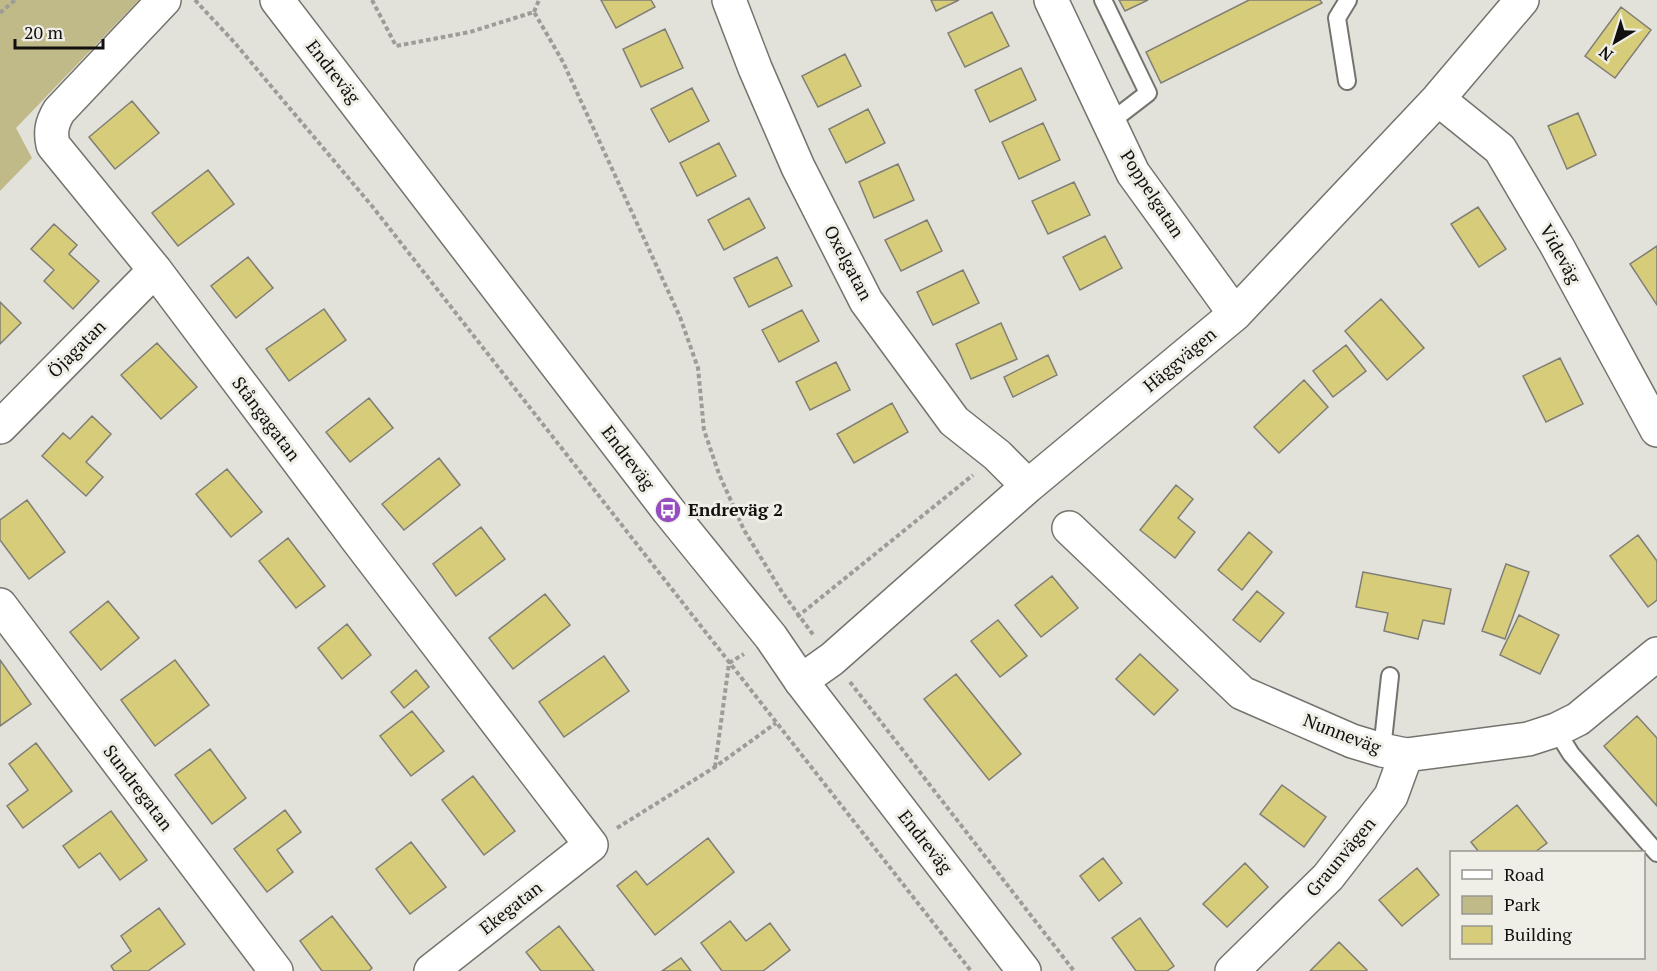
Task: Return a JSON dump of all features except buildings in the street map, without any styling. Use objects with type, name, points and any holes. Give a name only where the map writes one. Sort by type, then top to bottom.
[{"type":"street","name":"Stångagatan","points":[[164,0],[59,111],[52,122],[53,145],[155,270],[591,845]]},
{"type":"street","name":"Endreväg","points":[[278,0],[668,510],[771,637],[801,681],[1024,971]]},
{"type":"street","name":"Oxelgatan","points":[[729,0],[754,68],[798,167],[866,301],[954,421],[997,455],[1028,486]]},
{"type":"street","name":"Poppelgatan","points":[[1051,0],[1133,173],[1235,314]]},
{"type":"street","name":"Häggvägen","points":[[801,681],[832,659],[1028,486],[1235,314],[1438,99],[1522,0]]},
{"type":"street","name":"Videväg","points":[[1438,99],[1500,149],[1557,246],[1657,430]]},
{"type":"street","name":"Öjagatan","points":[[0,427],[155,270]]},
{"type":"street","name":"Nunneväg","points":[[1069,528],[1242,693],[1352,741],[1394,753],[1528,739],[1556,730],[1578,719],[1657,654]]},
{"type":"street","name":"Sundregatan","points":[[0,605],[276,971]]},
{"type":"street","name":"Graunvägen","points":[[1232,971],[1328,877],[1391,796],[1394,753]]},
{"type":"street","name":"Ekegatan","points":[[431,971],[591,845]]},
{"type":"lane","points":[[1103,0],[1148,93],[1109,123]]},
{"type":"lane","points":[[1347,81],[1337,18],[1348,0]]},
{"type":"lane","points":[[1390,676],[1394,753]]},
{"type":"lane","points":[[1556,730],[1571,754],[1657,853]]},
{"type":"path","points":[[0,13],[15,0]]},
{"type":"path","points":[[195,0],[234,42],[372,206],[971,971]]},
{"type":"path","points":[[372,0],[396,46],[470,32],[534,12],[540,0]]},
{"type":"path","points":[[534,12],[563,62],[680,317],[698,368],[704,430],[719,474],[744,530],[798,616],[1074,971]]},
{"type":"path","points":[[729,663],[771,637],[997,455]]},
{"type":"path","points":[[716,767],[729,663]]},
{"type":"path","points":[[591,845],[716,767],[776,723]]},
{"type":"green space","points":[[0,0],[139,0],[16,128],[32,158],[0,191]]},
{"type":"place","name":"Endreväg 2","points":[[668,510]]}]
